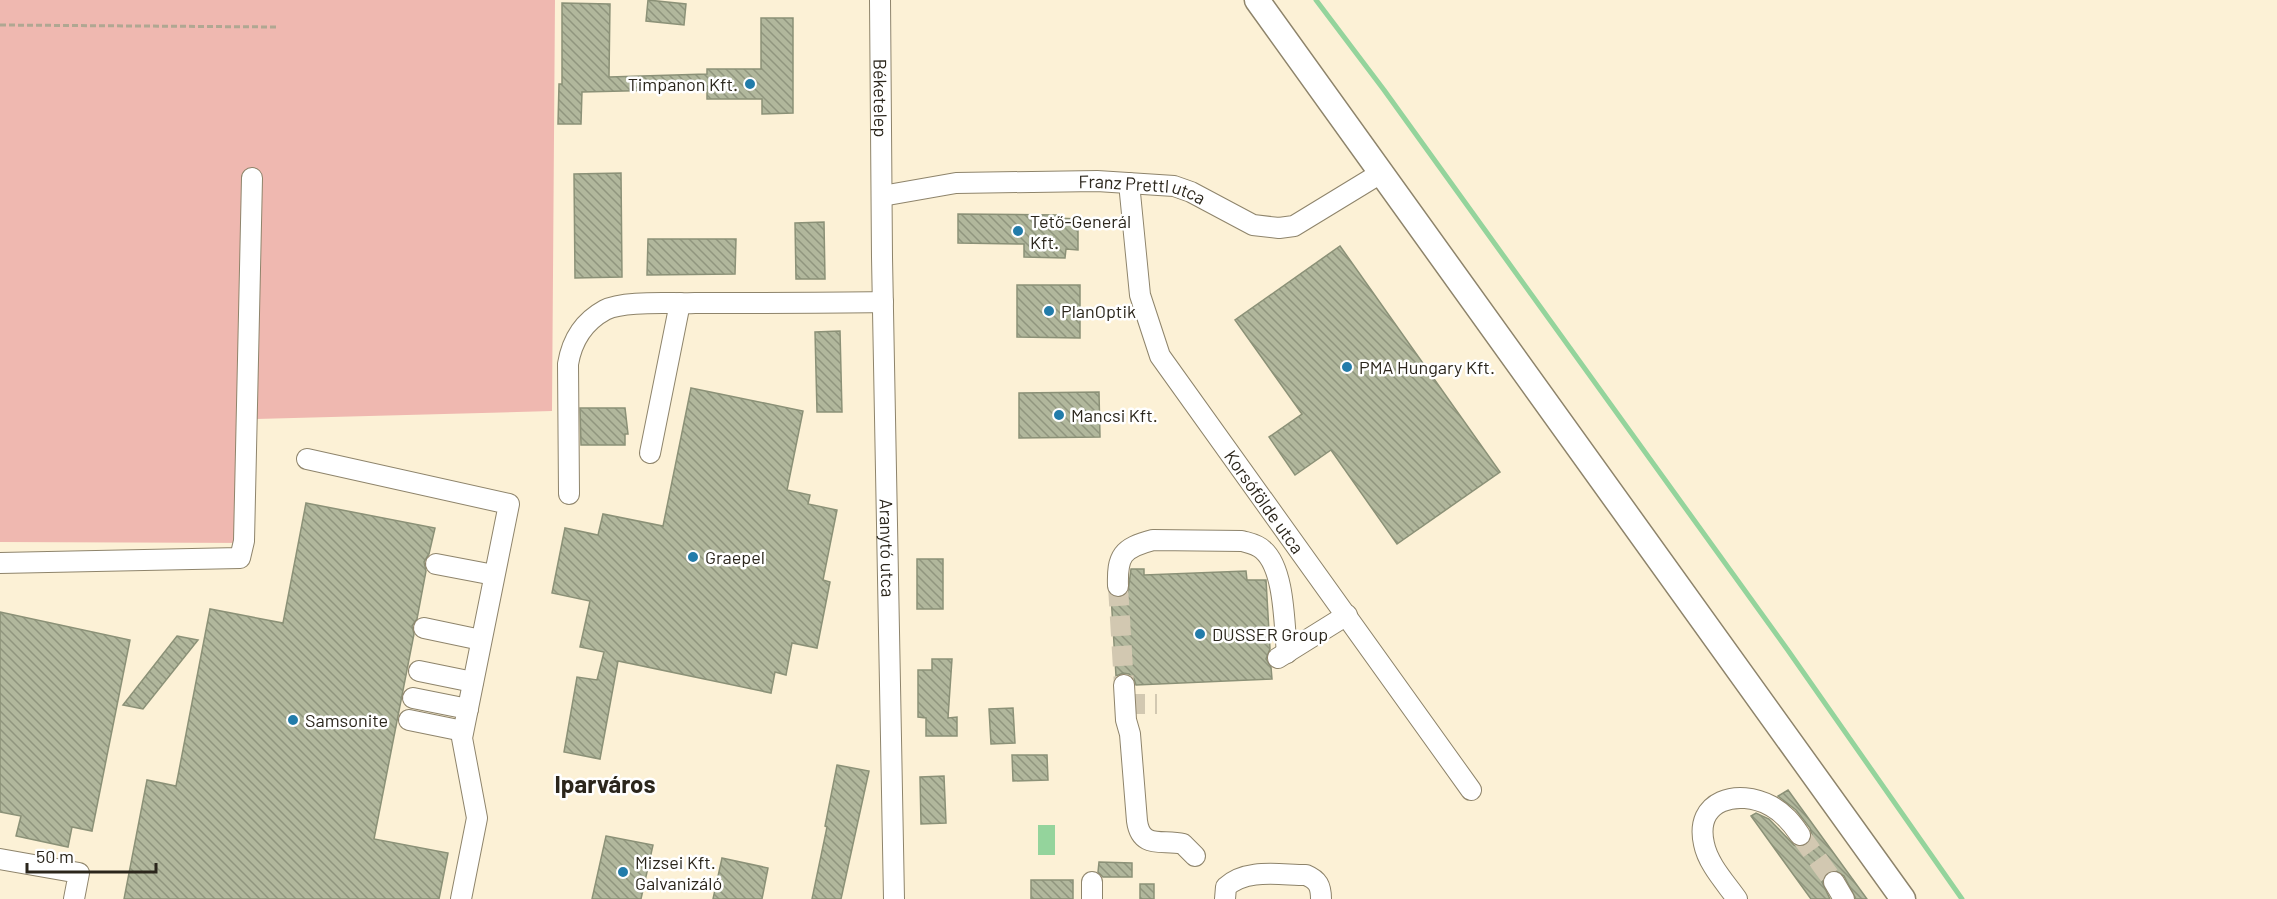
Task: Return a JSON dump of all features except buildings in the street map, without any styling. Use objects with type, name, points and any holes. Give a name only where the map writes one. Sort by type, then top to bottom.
[{"type":"main road","points":[[1257,0],[1904,899]]},
{"type":"street","name":"Béketelep","points":[[880,0],[882,196]]},
{"type":"street","name":"Franz Prettl utca","points":[[882,196],[956,183],[1096,181],[1174,186],[1191,192],[1253,225],[1279,228],[1294,226],[1381,173]]},
{"type":"street","points":[[0,563],[240,558],[244,541],[252,178]]},
{"type":"street","name":"Korsófölde utca","points":[[1129,183],[1140,295],[1160,356],[1471,790]]},
{"type":"street","name":"Aranytó utca","points":[[882,196],[894,899]]},
{"type":"street","points":[[569,494],[568,364],[570,350],[583,327],[607,309],[621,305],[680,303],[883,302]]},
{"type":"street","points":[[650,453],[680,303]]},
{"type":"street","points":[[307,459],[508,504],[462,738],[477,818],[460,899]]},
{"type":"street","points":[[1119,586],[1120,560],[1132,548],[1142,543],[1153,540],[1242,541],[1261,548],[1269,555],[1276,570],[1282,656],[1347,615]]},
{"type":"street","points":[[436,564],[494,575]]},
{"type":"street","points":[[424,628],[481,640]]},
{"type":"street","points":[[419,671],[473,682]]},
{"type":"street","points":[[1124,686],[1140,832],[1152,842],[1183,844],[1195,856]]},
{"type":"street","points":[[413,698],[468,709]]},
{"type":"street","points":[[409,720],[463,731]]},
{"type":"street","points":[[1737,899],[1708,858],[1702,823],[1709,810],[1723,801],[1748,798],[1762,801],[1782,813],[1800,835]]},
{"type":"street","points":[[0,859],[79,873],[74,899]]},
{"type":"street","points":[[1225,899],[1226,887],[1234,879],[1244,875],[1306,875],[1315,879],[1320,886],[1321,899]]},
{"type":"path","points":[[0,25],[276,27]]},
{"type":"shaded area","points":[[0,0],[555,0],[552,411],[256,419],[254,543],[0,542]]},
{"type":"shaded area","points":[[1038,825],[1055,825],[1055,855],[1038,855]]},
{"type":"waterway","points":[[1316,0],[1384,90],[1787,649],[1962,899]]},
{"type":"tunnel","points":[[1118,586],[1124,685]]},
{"type":"tunnel","points":[[1125,704],[1157,704]]},
{"type":"tunnel","points":[[1800,835],[1834,882]]},
{"type":"place","name":"Timpanon Kft.","points":[[750,84]]},
{"type":"place","name":"Tető-Generál Kft.","points":[[1018,231]]},
{"type":"place","name":"PlanOptik","points":[[1049,311]]},
{"type":"place","name":"PMA Hungary Kft.","points":[[1347,367]]},
{"type":"place","name":"Mancsi Kft.","points":[[1059,415]]},
{"type":"place","name":"Graepel","points":[[693,557]]},
{"type":"place","name":"DUSSER Group","points":[[1200,634]]},
{"type":"place","name":"Samsonite","points":[[293,720]]},
{"type":"place","name":"Mizsei Kft. Galvanizáló","points":[[623,872]]},
{"type":"district","name":"Iparváros","points":[[605,783]]}]
